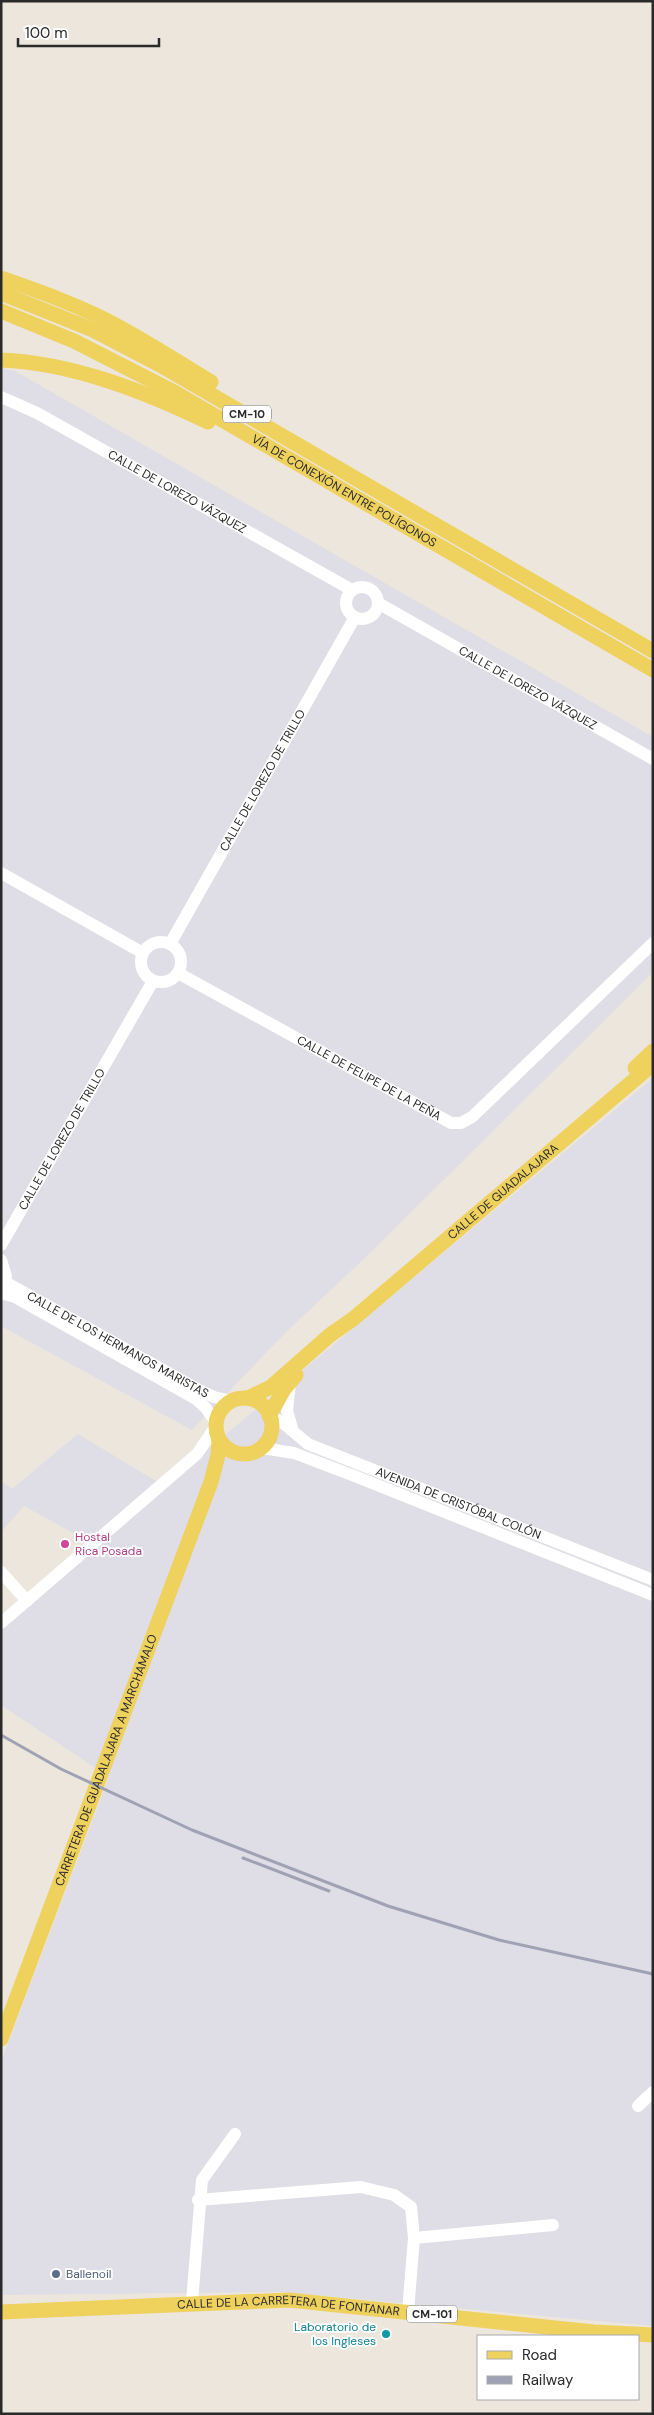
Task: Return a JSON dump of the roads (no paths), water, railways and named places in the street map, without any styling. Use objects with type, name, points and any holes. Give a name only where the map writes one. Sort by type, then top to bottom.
[{"type":"main road","name":"CM-10","points":[[1,278],[73,305],[148,343],[253,408],[428,511],[483,552]]},
{"type":"main road","name":"VÍA DE CONEXIÓN ENTRE POLÍGONOS","points":[[1,293],[93,330],[160,365],[653,651]]},
{"type":"main road","name":"VÍA DE CONEXIÓN ENTRE POLÍGONOS","points":[[1,311],[74,341],[174,392],[653,670]]},
{"type":"main road","name":"CM-10","points":[[1,360],[35,363],[86,375],[170,404],[209,422],[320,486],[470,565]]},
{"type":"main road","points":[[575,1131],[653,1051]]},
{"type":"main road","name":"CALLE DE GUADALAJARA","points":[[270,1416],[290,1381],[353,1319],[653,1064]]},
{"type":"main road","points":[[506,1190],[539,1169],[653,1074]]},
{"type":"main road","name":"CALLE DE GUADALAJARA","points":[[248,1398],[270,1387],[330,1335],[353,1319]]},
{"type":"main road","points":[[248,1398],[262,1405],[270,1416],[271,1433],[262,1448],[251,1454],[236,1454],[218,1436],[222,1408],[231,1401],[248,1398]]},
{"type":"main road","name":"CARRETERA DE GUADALAJARA A MARCHAMALO","points":[[1,2039],[211,1482],[218,1455],[218,1436]]},
{"type":"main road","name":"CARRETERA DE GUADALAJARA A MARCHAMALO","points":[[211,1482],[236,1454]]},
{"type":"main road","name":"CALLE DE LA CARRETERA DE FONTANAR","points":[[1,2312],[192,2302],[289,2300],[586,2331],[653,2335]]},
{"type":"main road","name":"CALLE DE LA CARRETERA DE FONTANAR","points":[[1,2302],[66,2302],[102,2306]]},
{"type":"street","name":"CALLE DE LOREZO VÁZQUEZ","points":[[1,397],[37,413],[352,590]]},
{"type":"street","points":[[360,587],[369,589],[376,595],[378,603],[375,612],[368,617],[355,617],[348,611],[346,602],[352,590],[360,587]]},
{"type":"street","name":"CALLE DE LOREZO VÁZQUEZ","points":[[378,603],[653,759]]},
{"type":"street","name":"CALLE DE LOREZO DE TRILLO","points":[[170,944],[355,617]]},
{"type":"street","points":[[1,873],[143,953]]},
{"type":"street","points":[[157,942],[170,944],[176,948],[181,960],[178,973],[168,981],[153,981],[144,974],[141,968],[143,953],[150,944],[157,942]]},
{"type":"street","name":"CALLE DE FELIPE DE LA PEÑA","points":[[178,973],[452,1123],[461,1123],[472,1117],[653,943]]},
{"type":"street","name":"CALLE DE LOREZO DE TRILLO","points":[[1,1245],[153,981]]},
{"type":"street","points":[[1,1260],[6,1270],[3,1288],[15,1297],[196,1400],[205,1407],[218,1436]]},
{"type":"street","name":"CALLE DE LOS HERMANOS MARISTAS","points":[[3,1288],[214,1397],[231,1401]]},
{"type":"street","points":[[290,1381],[287,1411],[294,1433]]},
{"type":"street","name":"AVENIDA DE CRISTÓBAL COLÓN","points":[[270,1416],[282,1422],[308,1444],[653,1580]]},
{"type":"street","points":[[1,1623],[218,1436]]},
{"type":"street","points":[[197,1454],[218,1436]]},
{"type":"street","name":"AVENIDA DE CRISTÓBAL COLÓN","points":[[262,1448],[294,1453],[653,1595]]},
{"type":"street","points":[[1,1572],[27,1601]]},
{"type":"street","points":[[638,2106],[653,2092]]},
{"type":"street","points":[[192,2302],[198,2200],[202,2180],[235,2134]]},
{"type":"street","points":[[198,2200],[361,2187],[394,2195],[416,2207],[408,2311]]},
{"type":"street","points":[[414,2238],[553,2225]]},
{"type":"railway","points":[[1,1735],[61,1769],[192,1830],[388,1906],[499,1940],[653,1974]]},
{"type":"railway","points":[[243,1858],[329,1891]]},
{"type":"place","name":"Hostal Rica Posada","points":[[65,1544]]},
{"type":"place","name":"Ballenoil","points":[[56,2274]]},
{"type":"place","name":"Laboratorio de los Ingleses","points":[[386,2334]]}]
